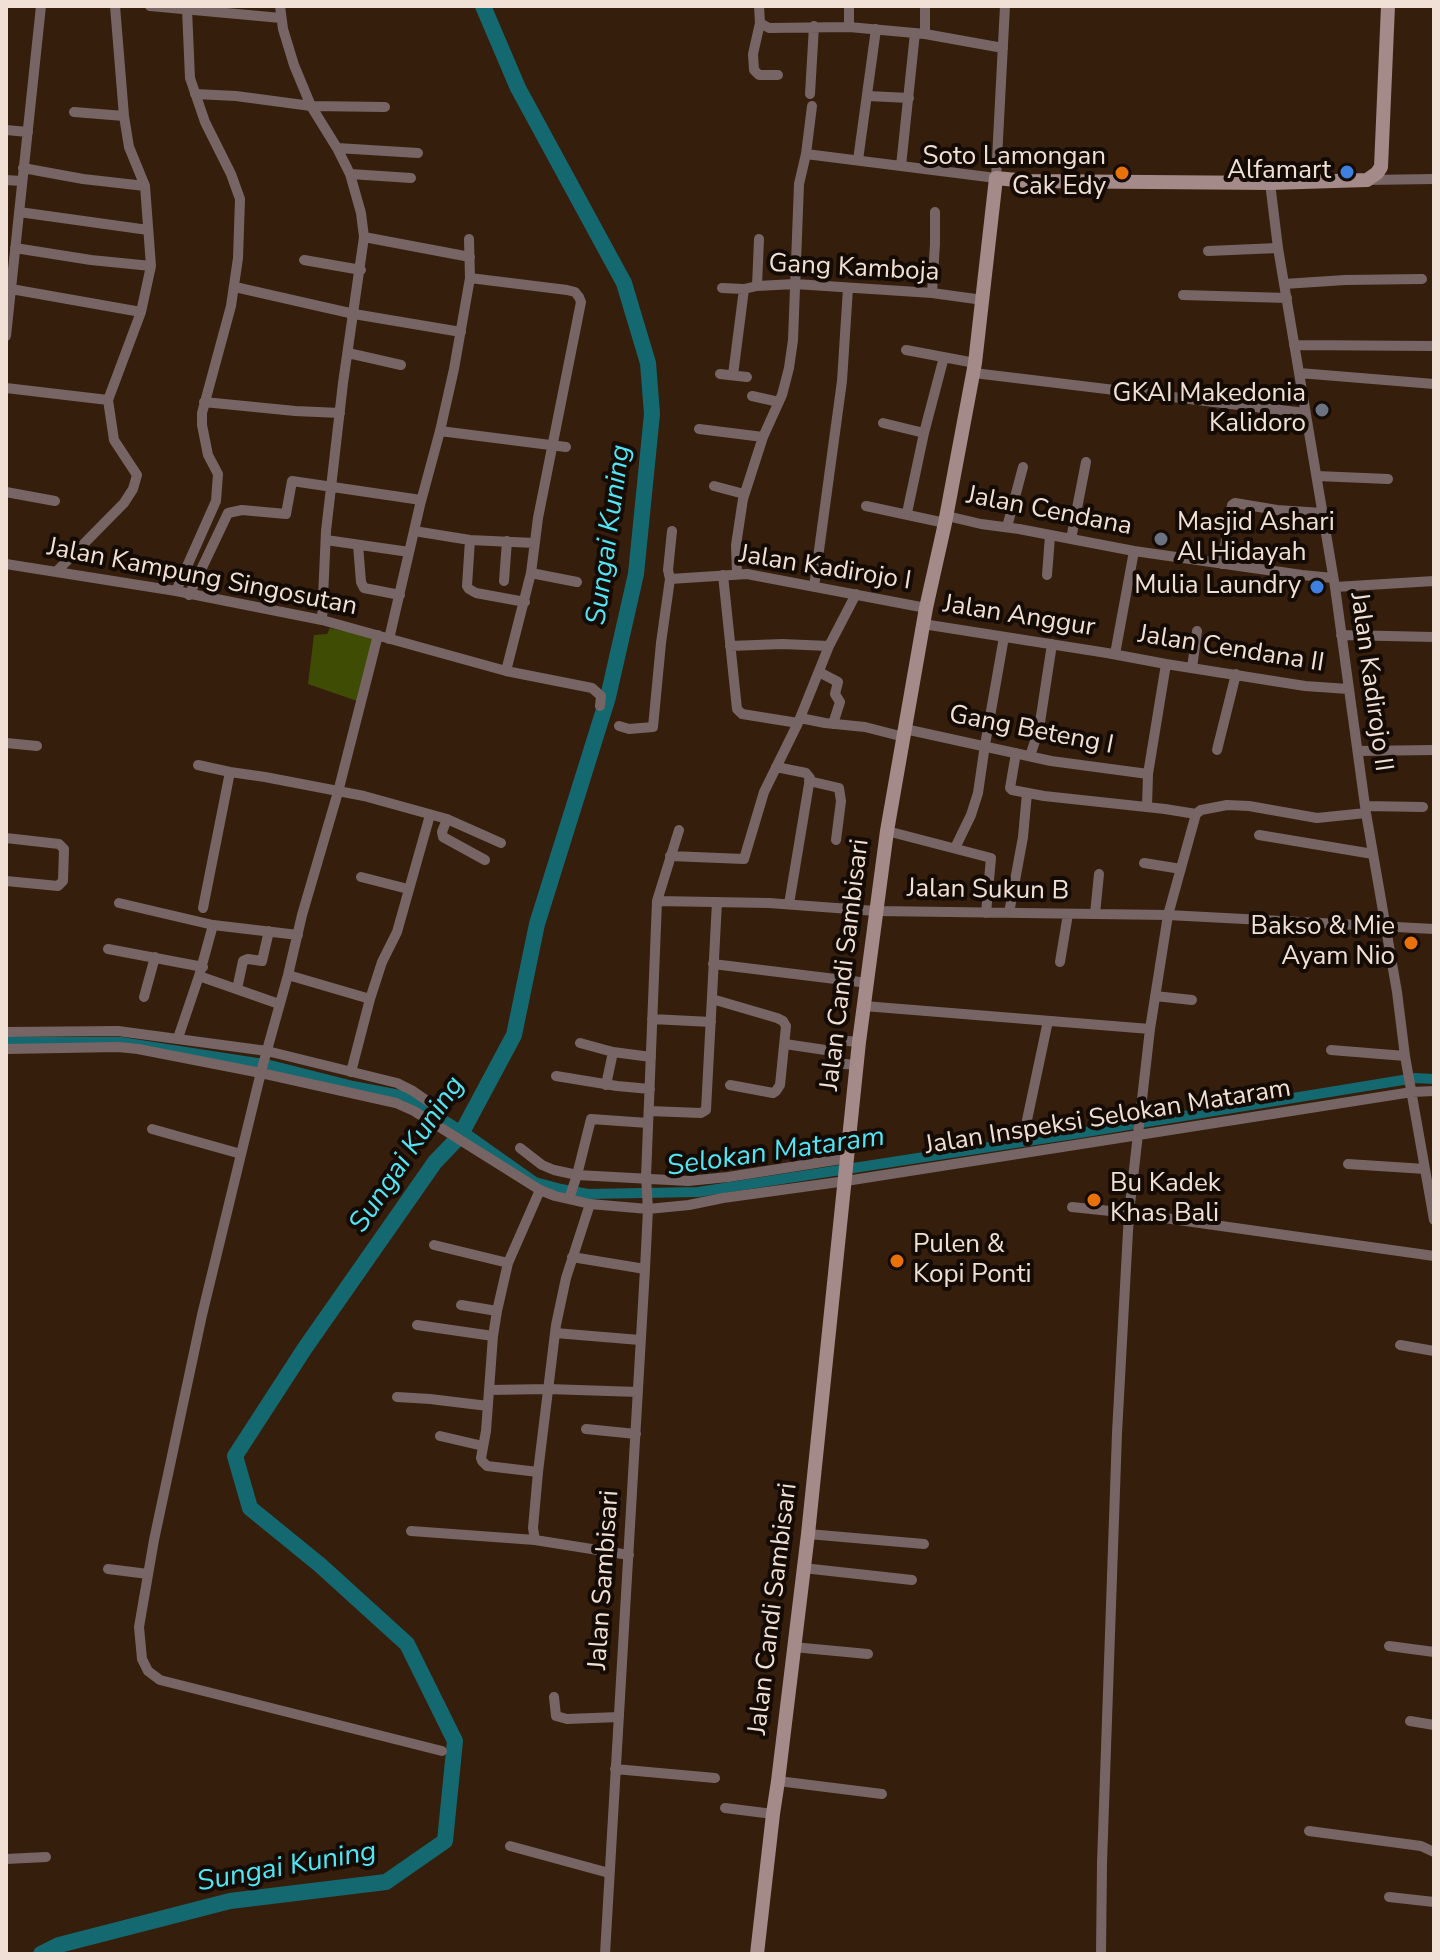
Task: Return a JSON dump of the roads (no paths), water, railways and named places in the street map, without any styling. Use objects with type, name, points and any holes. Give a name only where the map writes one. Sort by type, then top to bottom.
[{"type":"street","points":[[6,336],[12,242],[19,212],[41,6]]},
{"type":"street","points":[[57,571],[124,503],[137,475],[114,440],[108,400],[141,312],[151,266],[145,186],[129,147],[124,116],[115,6]]},
{"type":"street","points":[[150,6],[280,12],[294,65],[311,106],[350,174],[361,213],[364,237],[361,270],[340,413],[326,540],[322,620]]},
{"type":"street","points":[[759,6],[754,70],[759,75],[778,75]]},
{"type":"street","points":[[849,6],[849,27]]},
{"type":"street","points":[[901,166],[925,6]]},
{"type":"street","points":[[996,178],[1005,6]]},
{"type":"street","points":[[1367,180],[1381,167],[1388,6]]},
{"type":"street","points":[[176,591],[216,501],[218,474],[208,455],[202,425],[204,402],[235,287],[240,199],[205,122],[190,78],[187,9]]},
{"type":"street","points":[[760,23],[769,28],[849,27],[920,33],[1003,48]]},
{"type":"street","points":[[737,574],[736,545],[744,494],[763,437],[779,402],[791,354],[799,184],[806,154],[814,26]]},
{"type":"street","points":[[858,160],[876,29]]},
{"type":"street","points":[[195,94],[311,106],[385,107]]},
{"type":"street","points":[[868,96],[909,98]]},
{"type":"street","points":[[74,112],[124,116]]},
{"type":"street","points":[[6,130],[28,132]]},
{"type":"street","points":[[337,148],[418,153]]},
{"type":"street","points":[[806,154],[1027,181],[1270,183],[1434,179]]},
{"type":"street","points":[[23,168],[145,186]]},
{"type":"street","points":[[350,174],[411,178]]},
{"type":"street","name":"Jalan Candi Sambisari","points":[[757,1954],[808,1534],[859,1042],[876,911],[923,624],[974,368],[996,178]]},
{"type":"street","points":[[6,180],[21,181]]},
{"type":"street","name":"Jalan Kadirojo II","points":[[1270,183],[1407,1070],[1434,1220]]},
{"type":"street","points":[[19,212],[148,230]]},
{"type":"street","points":[[932,293],[935,212]]},
{"type":"street","points":[[364,237],[470,257]]},
{"type":"street","points":[[442,1751],[160,1680],[148,1671],[142,1659],[139,1627],[202,1315],[266,1052],[338,792],[384,637],[400,595],[440,431],[470,278],[469,239]]},
{"type":"street","points":[[757,286],[759,239]]},
{"type":"street","points":[[12,242],[91,260],[151,266]]},
{"type":"street","points":[[1208,251],[1278,248]]},
{"type":"street","points":[[304,260],[361,270]]},
{"type":"street","points":[[470,278],[575,292],[581,307],[551,445],[531,573],[506,671]]},
{"type":"street","points":[[1284,284],[1422,279]]},
{"type":"street","name":"Gang Kamboja","points":[[722,288],[795,284],[932,293],[983,300]]},
{"type":"street","points":[[235,287],[354,314],[461,332]]},
{"type":"street","points":[[814,587],[842,381],[848,288]]},
{"type":"street","points":[[11,289],[141,312]]},
{"type":"street","points":[[733,375],[744,289]]},
{"type":"street","points":[[1183,295],[1287,298]]},
{"type":"street","points":[[1294,345],[1434,346]]},
{"type":"street","points":[[906,350],[944,357],[974,368],[1305,413]]},
{"type":"street","points":[[348,353],[401,365]]},
{"type":"street","points":[[907,513],[944,357]]},
{"type":"street","points":[[1299,373],[1434,384]]},
{"type":"street","points":[[720,374],[747,377]]},
{"type":"street","points":[[6,388],[108,400]]},
{"type":"street","points":[[752,396],[779,402]]},
{"type":"street","points":[[204,402],[340,413]]},
{"type":"street","points":[[883,423],[924,433]]},
{"type":"street","points":[[699,429],[763,437]]},
{"type":"street","points":[[440,431],[566,447]]},
{"type":"street","points":[[1071,539],[1086,462]]},
{"type":"street","points":[[1007,527],[1023,467]]},
{"type":"street","points":[[1317,476],[1388,479]]},
{"type":"street","points":[[189,595],[228,513],[242,510],[284,515],[287,513],[292,481],[421,500]]},
{"type":"street","points":[[714,486],[744,494]]},
{"type":"street","points":[[6,492],[55,501]]},
{"type":"street","points":[[1222,564],[1232,505],[1235,503],[1322,513]]},
{"type":"street","name":"Jalan Cendana","points":[[866,506],[1334,582],[1434,581]]},
{"type":"street","points":[[414,531],[470,540],[534,543]]},
{"type":"street","points":[[619,726],[629,729],[653,727],[670,579],[672,531]]},
{"type":"street","points":[[1047,575],[1050,536]]},
{"type":"street","points":[[326,540],[409,552]]},
{"type":"street","points":[[470,540],[469,589],[525,602]]},
{"type":"street","points":[[504,581],[507,541]]},
{"type":"street","points":[[358,545],[362,585],[400,595]]},
{"type":"street","points":[[1111,654],[1134,551]]},
{"type":"street","name":"Jalan Kampung Singosutan","points":[[6,564],[176,591],[322,620],[506,671],[592,688],[601,696],[600,706]]},
{"type":"street","points":[[531,573],[577,582]]},
{"type":"street","name":"Jalan Kadirojo I","points":[[670,579],[737,574],[926,608]]},
{"type":"street","points":[[723,575],[730,646],[829,646]]},
{"type":"street","points":[[670,856],[744,859],[764,792],[799,720],[829,646],[856,594]]},
{"type":"street","name":"Jalan Anggur","points":[[923,624],[1111,654]]},
{"type":"street","points":[[1192,668],[1197,631]]},
{"type":"street","points":[[1341,635],[1434,637]]},
{"type":"street","points":[[955,848],[978,793],[1004,637]]},
{"type":"street","points":[[1030,756],[1041,719],[1052,644]]},
{"type":"street","name":"Gang Beteng I","points":[[730,646],[735,705],[745,715],[865,727],[985,745],[1077,766],[1148,774]]},
{"type":"street","name":"Jalan Cendana II","points":[[1111,654],[1305,686],[1348,689]]},
{"type":"street","points":[[1147,807],[1148,774],[1166,664]]},
{"type":"street","points":[[819,672],[838,682],[835,694],[840,702],[833,724]]},
{"type":"street","points":[[1217,750],[1236,674]]},
{"type":"street","points":[[6,743],[37,746]]},
{"type":"street","points":[[1358,751],[1434,750]]},
{"type":"street","points":[[1016,753],[1011,789],[1196,814]]},
{"type":"street","points":[[198,765],[364,796],[447,819],[501,843]]},
{"type":"street","points":[[776,767],[809,776],[789,904]]},
{"type":"street","points":[[203,908],[230,772]]},
{"type":"street","points":[[809,781],[839,788],[841,801],[836,840]]},
{"type":"street","points":[[1009,913],[1023,837],[1027,793]]},
{"type":"street","points":[[1101,1954],[1117,1433],[1129,1213],[1150,1029],[1168,915],[1196,814],[1205,808],[1227,805],[1317,818],[1366,810],[1423,807]]},
{"type":"street","points":[[351,1072],[370,999],[382,962],[397,932],[430,815]]},
{"type":"street","points":[[447,819],[443,837],[485,860]]},
{"type":"street","points":[[647,1205],[657,901],[679,830]]},
{"type":"street","points":[[887,831],[992,859],[986,913]]},
{"type":"street","points":[[1259,835],[1373,854]]},
{"type":"street","points":[[6,838],[59,844],[64,849],[63,881],[58,886],[6,881]]},
{"type":"street","points":[[1144,863],[1181,869]]},
{"type":"street","points":[[1095,914],[1099,874]]},
{"type":"street","points":[[361,877],[408,889]]},
{"type":"street","name":"Jalan Sukun B","points":[[657,901],[789,904],[876,911],[1168,915],[1434,929]]},
{"type":"street","points":[[649,1111],[701,1113],[706,1110],[717,902]]},
{"type":"street","points":[[119,903],[213,925],[298,935]]},
{"type":"street","points":[[1060,962],[1068,914]]},
{"type":"street","points":[[178,1038],[201,972],[213,925]]},
{"type":"street","points":[[237,989],[243,961],[262,961],[269,931]]},
{"type":"street","points":[[108,949],[155,957],[279,1004]]},
{"type":"street","points":[[144,997],[155,957]]},
{"type":"street","points":[[713,964],[868,983]]},
{"type":"street","points":[[288,975],[370,999]]},
{"type":"street","points":[[1155,996],[1192,1000]]},
{"type":"street","points":[[712,999],[783,1021],[786,1026],[780,1085],[776,1091],[730,1085]]},
{"type":"street","points":[[864,1006],[1150,1029]]},
{"type":"street","points":[[652,1019],[711,1022]]},
{"type":"street","points":[[1027,1120],[1048,1021]]},
{"type":"street","points":[[6,1032],[118,1031],[266,1052],[397,1083],[439,1109],[433,1119]]},
{"type":"street","points":[[857,1065],[833,1063],[831,1060],[836,1040],[859,1042]]},
{"type":"street","points":[[580,1043],[613,1052],[651,1057]]},
{"type":"street","points":[[785,1044],[832,1051]]},
{"type":"street","name":"Jalan Inspeksi Selokan Mataram","points":[[6,1049],[118,1047],[262,1071],[396,1103],[433,1119],[540,1190],[590,1204],[689,1205],[1411,1088],[1434,1091]]},
{"type":"street","points":[[1331,1050],[1405,1056]]},
{"type":"street","points":[[606,1085],[613,1052]]},
{"type":"street","points":[[556,1076],[650,1089]]},
{"type":"street","points":[[570,1198],[591,1119],[648,1123]]},
{"type":"street","points":[[152,1129],[241,1154]]},
{"type":"street","points":[[520,1148],[542,1165],[575,1180],[688,1181],[848,1160]]},
{"type":"street","points":[[1348,1164],[1425,1169]]},
{"type":"street","points":[[538,1472],[487,1466],[482,1461],[497,1311],[508,1263],[540,1190]]},
{"type":"street","points":[[535,1540],[533,1528],[538,1472],[555,1333],[566,1278],[590,1204]]},
{"type":"street","name":"Jalan Sambisari","points":[[605,1954],[647,1205]]},
{"type":"street","points":[[1072,1207],[1434,1256]]},
{"type":"street","points":[[434,1245],[508,1263]]},
{"type":"street","points":[[572,1257],[645,1269]]},
{"type":"street","points":[[461,1305],[497,1311]]},
{"type":"street","points":[[417,1325],[493,1336]]},
{"type":"street","points":[[555,1333],[640,1340]]},
{"type":"street","points":[[1400,1345],[1434,1351]]},
{"type":"street","points":[[489,1390],[638,1392]]},
{"type":"street","points":[[397,1397],[488,1406]]},
{"type":"street","points":[[586,1429],[636,1434]]},
{"type":"street","points":[[440,1436],[483,1446]]},
{"type":"street","points":[[411,1531],[535,1540],[629,1555]]},
{"type":"street","points":[[808,1534],[924,1544]]},
{"type":"street","points":[[803,1568],[912,1580]]},
{"type":"street","points":[[108,1569],[148,1574]]},
{"type":"street","points":[[1389,1646],[1434,1652]]},
{"type":"street","points":[[793,1647],[868,1654]]},
{"type":"street","points":[[554,1697],[556,1716],[567,1719],[619,1717]]},
{"type":"street","points":[[1410,1721],[1434,1725]]},
{"type":"street","points":[[615,1769],[715,1778]]},
{"type":"street","points":[[778,1781],[882,1794]]},
{"type":"street","points":[[725,1808],[773,1814]]},
{"type":"street","points":[[1309,1831],[1421,1846],[1434,1852]]},
{"type":"street","points":[[510,1846],[609,1873]]},
{"type":"street","points":[[6,1859],[46,1857]]},
{"type":"street","points":[[1389,1897],[1434,1902]]},
{"type":"waterway","name":"Sungai Kuning","points":[[41,1954],[59,1945],[230,1901],[386,1882],[445,1841],[455,1741],[407,1644],[320,1565],[250,1508],[235,1456],[305,1348],[435,1162],[460,1136],[514,1035],[537,924],[608,697],[636,574],[652,414],[648,363],[624,283],[518,88],[483,6]]},
{"type":"waterway","name":"Selokan Mataram","points":[[6,1042],[121,1042],[270,1065],[405,1096],[470,1136],[535,1182],[588,1194],[698,1192],[1415,1078],[1434,1079]]},
{"type":"place","name":"Alfamart","points":[[1347,172]]},
{"type":"place","name":"Soto Lamongan Cak Edy","points":[[1122,173]]},
{"type":"place","name":"GKAI Makedonia Kalidoro","points":[[1322,410]]},
{"type":"place","name":"Masjid Ashari Al Hidayah","points":[[1161,539]]},
{"type":"place","name":"Mulia Laundry","points":[[1317,587]]},
{"type":"place","name":"Bakso & Mie Ayam Nio","points":[[1411,943]]},
{"type":"place","name":"Bu Kadek Khas Bali","points":[[1094,1200]]},
{"type":"place","name":"Pulen & Kopi Ponti","points":[[897,1261]]}]
